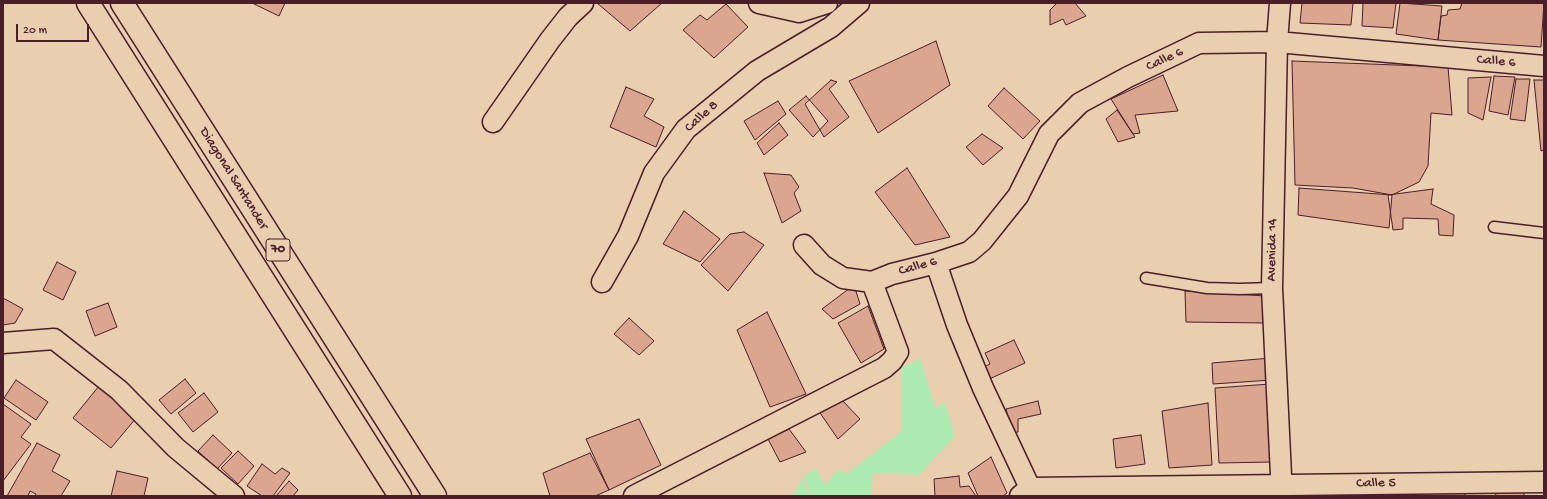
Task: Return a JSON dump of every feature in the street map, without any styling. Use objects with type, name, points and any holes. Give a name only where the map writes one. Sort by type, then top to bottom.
[{"type":"main road","name":"Diagonal Santander","points":[[88,3],[400,496]]},
{"type":"main road","name":"Diagonal Santander","points":[[122,3],[435,496]]},
{"type":"street","points":[[493,122],[550,40],[568,17],[583,3]]},
{"type":"street","points":[[759,3],[799,12],[827,3]]},
{"type":"street","name":"Calle 8","points":[[602,282],[628,236],[654,173],[686,129],[758,71],[831,26],[859,3]]},
{"type":"street","name":"Avenida 14","points":[[1280,3],[1277,42],[1272,288],[1282,490]]},
{"type":"street","name":"Calle 6","points":[[872,282],[892,274],[936,263],[969,252],[982,241],[1018,196],[1049,134],[1080,103],[1128,77],[1199,43],[1277,42],[1544,66]]},
{"type":"street","points":[[634,496],[884,368],[892,361],[898,352],[872,282],[843,278],[822,265],[804,245]]},
{"type":"street","points":[[936,263],[957,325],[1025,492]]},
{"type":"street","points":[[3,343],[54,339],[119,390],[176,448],[234,496]]},
{"type":"street","name":"Calle 5","points":[[1025,492],[1282,490],[1544,482]]},
{"type":"lane","points":[[1494,227],[1544,233]]},
{"type":"lane","points":[[1146,278],[1207,288],[1272,288]]},
{"type":"green space","points":[[921,359],[935,408],[945,402],[955,436],[919,475],[873,473],[871,496],[811,496],[804,476],[816,468],[825,486],[837,470],[848,473],[901,432],[902,367]]},
{"type":"green space","points":[[802,478],[810,496],[793,496]]},
{"type":"building","points":[[252,3],[285,3],[279,16]]},
{"type":"building","points":[[597,3],[662,3],[630,31]]},
{"type":"building","points":[[1057,3],[1075,3],[1086,16],[1066,25],[1063,19],[1050,25],[1050,10]]},
{"type":"building","points":[[1302,3],[1353,3],[1351,25],[1300,23]]},
{"type":"building","points":[[1363,3],[1396,3],[1393,28],[1362,26]]},
{"type":"building","points":[[1400,3],[1442,6],[1438,40],[1396,34]]},
{"type":"building","points":[[1462,3],[1544,3],[1541,47],[1438,40],[1441,16],[1447,15],[1448,10],[1460,9]]},
{"type":"building","points":[[726,4],[748,27],[714,58],[683,30],[700,15],[707,20]]},
{"type":"building","points":[[936,41],[950,85],[878,133],[849,81]]},
{"type":"building","points":[[1292,61],[1448,67],[1452,115],[1431,113],[1428,166],[1419,182],[1392,195],[1353,188],[1295,185]]},
{"type":"building","points":[[1163,75],[1178,111],[1135,115],[1140,133],[1133,134],[1111,99]]},
{"type":"building","points":[[1494,76],[1515,77],[1508,115],[1489,111]]},
{"type":"building","points":[[1491,77],[1483,120],[1468,113],[1468,78]]},
{"type":"building","points":[[1516,79],[1530,79],[1525,121],[1510,119]]},
{"type":"building","points":[[831,80],[837,82],[829,89],[849,117],[824,137],[805,104]]},
{"type":"building","points":[[1534,80],[1544,80],[1544,150],[1541,151]]},
{"type":"building","points":[[626,87],[654,99],[644,116],[664,127],[656,147],[610,127]]},
{"type":"building","points":[[1004,88],[1040,121],[1023,139],[988,106]]},
{"type":"building","points":[[806,96],[828,121],[813,137],[789,110]]},
{"type":"building","points":[[778,101],[786,114],[755,140],[744,121]]},
{"type":"building","points":[[1117,110],[1135,137],[1118,142],[1106,119]]},
{"type":"building","points":[[779,123],[788,135],[764,155],[757,143]]},
{"type":"building","points":[[982,134],[1003,148],[983,165],[966,147]]},
{"type":"building","points":[[907,168],[950,237],[915,245],[875,192]]},
{"type":"building","points":[[764,173],[791,175],[799,187],[794,193],[801,211],[782,223]]},
{"type":"building","points":[[1299,188],[1392,195],[1389,228],[1298,215]]},
{"type":"building","points":[[1433,189],[1431,204],[1454,215],[1453,236],[1439,235],[1438,219],[1403,218],[1403,229],[1393,230],[1388,195]]},
{"type":"building","points":[[684,211],[720,239],[700,262],[663,244]]},
{"type":"building","points":[[744,232],[764,245],[728,291],[701,265],[730,234]]},
{"type":"building","points":[[57,262],[76,272],[63,300],[43,290]]},
{"type":"building","points":[[854,285],[860,304],[833,319],[822,309]]},
{"type":"building","points":[[1185,291],[1266,296],[1266,323],[1186,322]]},
{"type":"building","points":[[3,298],[23,309],[15,323],[3,325]]},
{"type":"building","points":[[108,303],[117,327],[95,336],[86,311]]},
{"type":"building","points":[[868,306],[884,349],[861,363],[838,323]]},
{"type":"building","points":[[767,312],[806,394],[770,407],[737,330]]},
{"type":"building","points":[[629,318],[654,341],[639,355],[614,334]]},
{"type":"building","points":[[1014,340],[1025,363],[987,380],[981,368],[990,364],[985,353]]},
{"type":"building","points":[[1271,358],[1272,380],[1213,384],[1212,363]]},
{"type":"building","points":[[185,379],[196,393],[171,414],[159,400]]},
{"type":"building","points":[[16,380],[48,402],[36,420],[4,398]]},
{"type":"building","points":[[1270,384],[1272,462],[1219,463],[1215,388]]},
{"type":"building","points":[[99,386],[137,417],[111,448],[73,418]]},
{"type":"building","points":[[204,393],[218,412],[193,432],[178,413]]},
{"type":"building","points":[[841,399],[860,419],[838,439],[818,410]]},
{"type":"building","points":[[1038,401],[1041,414],[1018,419],[1018,432],[1012,433],[1006,409]]},
{"type":"building","points":[[1208,403],[1212,465],[1169,468],[1162,411]]},
{"type":"building","points":[[3,404],[31,424],[21,437],[31,444],[3,481]]},
{"type":"building","points":[[639,419],[661,465],[609,490],[586,439]]},
{"type":"building","points":[[789,429],[806,452],[780,462],[768,439]]},
{"type":"building","points":[[213,435],[232,453],[217,469],[198,451]]},
{"type":"building","points":[[1141,435],[1145,464],[1116,468],[1113,439]]},
{"type":"building","points":[[37,443],[60,455],[52,471],[70,481],[61,496],[35,496],[36,494],[30,491],[28,496],[7,496]]},
{"type":"building","points":[[238,451],[254,466],[238,484],[221,468]]},
{"type":"building","points":[[590,453],[609,490],[595,496],[550,496],[543,473]]},
{"type":"building","points":[[991,457],[1007,493],[1003,496],[978,496],[968,473]]},
{"type":"building","points":[[262,464],[275,474],[282,468],[290,473],[273,496],[262,496],[247,486]]},
{"type":"building","points":[[117,471],[148,478],[144,496],[111,496]]},
{"type":"building","points":[[959,476],[960,487],[969,486],[976,496],[935,496],[934,479]]},
{"type":"building","points":[[289,481],[298,490],[293,496],[276,496]]},
{"type":"building","points":[[1524,489],[1524,496],[1496,496],[1495,491]]},
{"type":"building","points":[[1465,491],[1465,496],[1399,496],[1399,494]]}]
